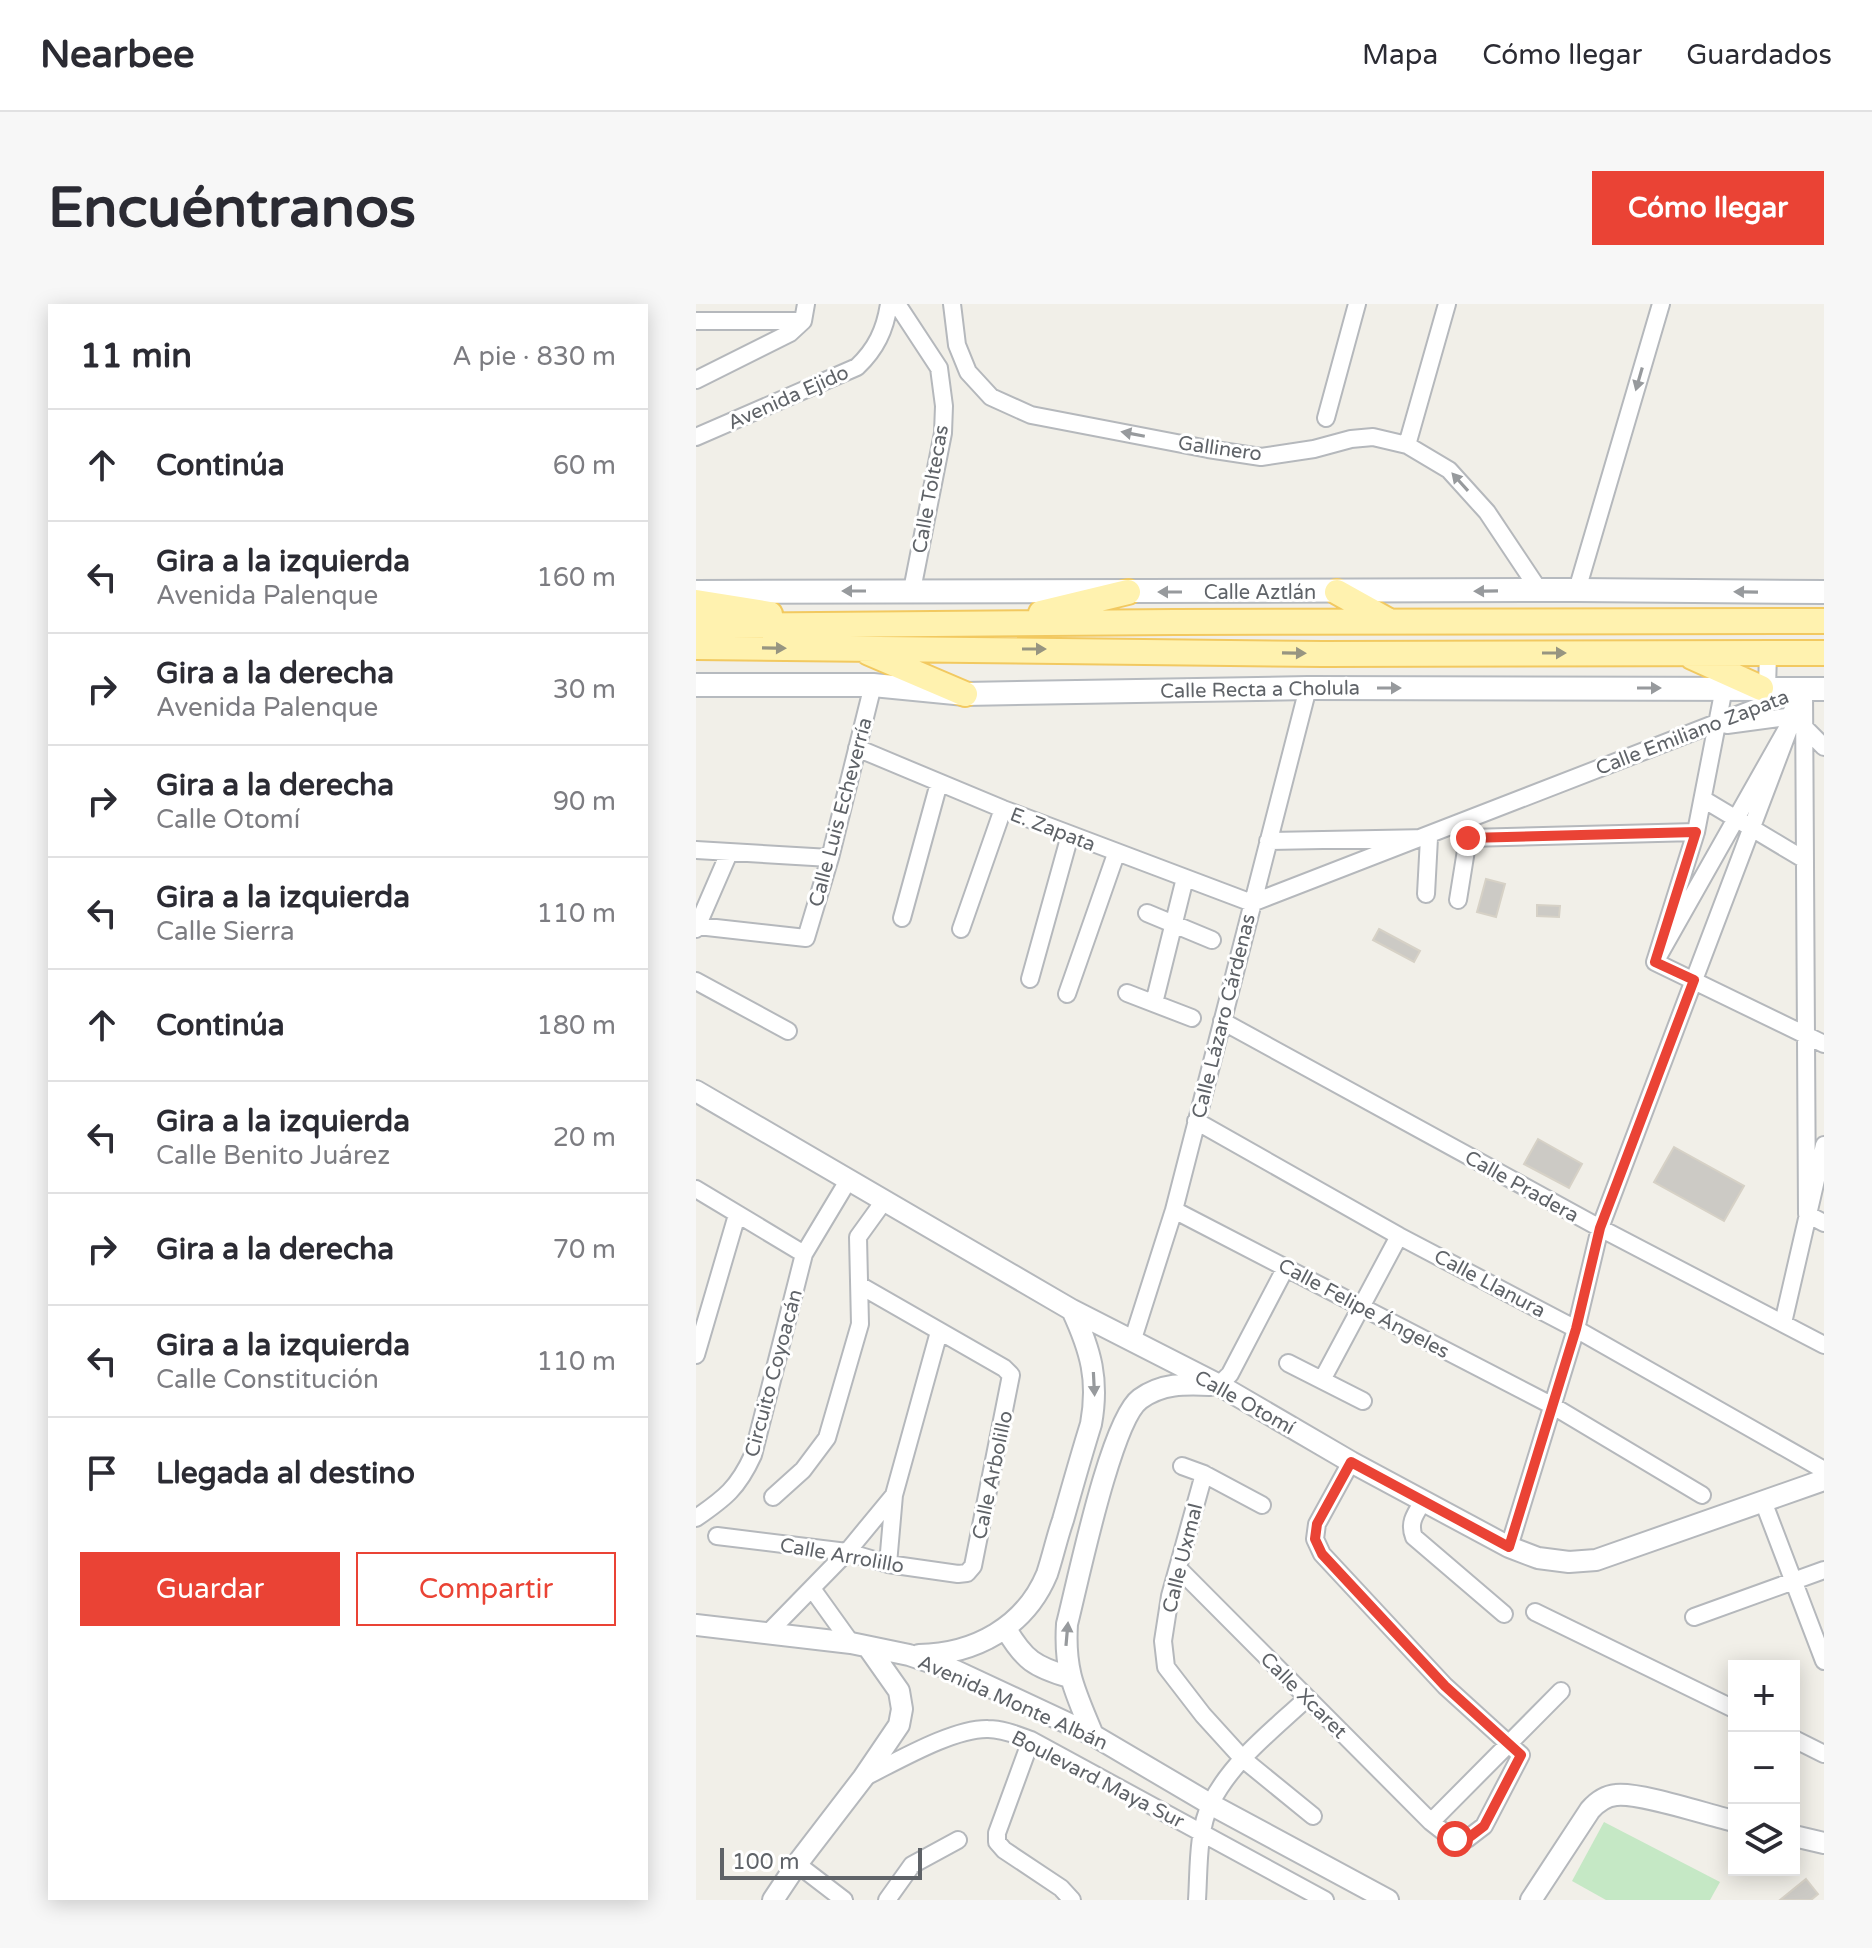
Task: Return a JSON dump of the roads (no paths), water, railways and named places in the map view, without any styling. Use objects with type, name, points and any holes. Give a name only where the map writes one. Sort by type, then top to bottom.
[{"type":"main road","name":"Calle Aztlán","points":[[696,592],[1824,592]]},
{"type":"main road","points":[[1000,624],[1128,592]]},
{"type":"main road","points":[[1337,592],[1391,622]]},
{"type":"main road","points":[[696,602],[844,626]]},
{"type":"main road","points":[[696,626],[1824,621]]},
{"type":"main road","name":"Calle Recta a Cholula","points":[[696,647],[1323,654],[1824,653]]},
{"type":"main road","points":[[860,649],[965,694]]},
{"type":"main road","points":[[1682,653],[1769,692]]},
{"type":"main road","name":"Calle Recta a Cholula","points":[[696,685],[873,685],[965,694],[1308,688],[1724,688],[1769,692],[1814,689]]},
{"type":"street","points":[[696,380],[781,338],[803,321],[806,304]]},
{"type":"street","name":"Avenida Ejido","points":[[696,437],[857,367],[871,354],[880,338],[889,304]]},
{"type":"street","name":"Calle Toltecas","points":[[897,304],[939,368],[944,406],[943,433],[912,590]]},
{"type":"street","name":"Gallinero","points":[[952,304],[957,345],[968,372],[991,397],[1031,415],[1261,457],[1373,437],[1407,445],[1449,470],[1487,512],[1539,590]]},
{"type":"street","points":[[1326,418],[1357,304]]},
{"type":"street","points":[[1407,445],[1447,304]]},
{"type":"street","points":[[1577,590],[1661,304]]},
{"type":"street","points":[[696,321],[803,321]]},
{"type":"street","points":[[1768,653],[1769,692],[1824,747]]},
{"type":"street","name":"Calle Luis Echeverría","points":[[698,921],[806,938],[830,858],[873,685]]},
{"type":"street","name":"Calle Lázaro Cárdenas","points":[[1132,1342],[1174,1210],[1308,688]]},
{"type":"street","points":[[1655,962],[1696,832],[1724,688]]},
{"type":"street","points":[[1655,962],[1814,689]]},
{"type":"street","name":"Calle Emiliano Zapata","points":[[1252,903],[1718,724],[1769,692]]},
{"type":"street","points":[[1718,724],[1796,719]]},
{"type":"street","points":[[1509,1547],[1576,1329],[1600,1228],[1751,828],[1796,719]]},
{"type":"street","name":"Calle Emiliano Zapata","points":[[1796,719],[1805,860],[1807,1214]]},
{"type":"street","name":"E. Zapata","points":[[857,748],[1116,854],[1252,903]]},
{"type":"street","points":[[902,918],[939,783]]},
{"type":"street","points":[[1703,799],[1805,860]]},
{"type":"street","points":[[961,929],[1003,809]]},
{"type":"street","points":[[1458,900],[1468,838],[1696,832]]},
{"type":"street","points":[[1030,979],[1070,835]]},
{"type":"street","points":[[1268,841],[1424,838],[1426,894]]},
{"type":"street","points":[[696,850],[830,858]]},
{"type":"street","points":[[698,921],[729,853]]},
{"type":"street","points":[[1067,994],[1116,854]]},
{"type":"street","points":[[1154,1003],[1185,878]]},
{"type":"street","points":[[1147,913],[1212,940]]},
{"type":"street","points":[[1655,962],[1824,1044]]},
{"type":"street","points":[[696,981],[788,1031]]},
{"type":"street","points":[[1127,993],[1192,1018]]},
{"type":"street","name":"Calle Pradera","points":[[1222,1021],[1600,1228],[1824,1345]]},
{"type":"street","name":"Calle Otomí","points":[[697,1095],[849,1179],[1072,1310],[1219,1385],[1351,1462],[1509,1547],[1538,1558],[1569,1562],[1596,1560],[1824,1480]]},
{"type":"street","name":"Calle Llanura","points":[[1196,1121],[1399,1236],[1576,1329],[1824,1470]]},
{"type":"street","points":[[1783,1323],[1824,1145]]},
{"type":"street","name":"Circuito Coyoacán","points":[[696,1518],[740,1482],[753,1455],[804,1254],[849,1179]]},
{"type":"street","points":[[696,1189],[804,1254]]},
{"type":"street","points":[[773,1497],[803,1470],[827,1438],[860,1324],[858,1237],[884,1201]]},
{"type":"street","name":"Calle Felipe Ángeles","points":[[1174,1210],[1553,1406],[1702,1495]]},
{"type":"street","points":[[1807,1214],[1824,1223]]},
{"type":"street","points":[[696,1355],[737,1215]]},
{"type":"street","points":[[1322,1380],[1399,1236]]},
{"type":"street","points":[[1093,1735],[1069,1677],[1067,1624],[1111,1454],[1127,1413],[1139,1399],[1175,1384],[1219,1385],[1230,1374],[1286,1267]]},
{"type":"street","points":[[861,1286],[939,1332],[894,1495],[888,1564]]},
{"type":"street","points":[[909,1655],[968,1648],[1006,1629],[1019,1618],[1046,1574],[1091,1424],[1095,1379],[1085,1339],[1072,1310]]},
{"type":"street","name":"Calle Arbolillo","points":[[939,1332],[1004,1368],[1011,1375],[973,1566],[967,1573]]},
{"type":"street","points":[[1288,1363],[1363,1401]]},
{"type":"street","points":[[1351,1462],[1317,1524],[1315,1539],[1322,1554],[1445,1686],[1514,1750]]},
{"type":"street","points":[[1182,1466],[1204,1474],[1262,1505]]},
{"type":"street","name":"Calle Uxmal","points":[[1204,1474],[1170,1596],[1163,1641],[1166,1667],[1203,1715],[1243,1759],[1313,1816]]},
{"type":"street","points":[[768,1633],[813,1590],[894,1495]]},
{"type":"street","points":[[1424,1500],[1412,1520],[1410,1528],[1414,1537],[1504,1614]]},
{"type":"street","points":[[1763,1501],[1824,1661]]},
{"type":"street","name":"Calle Arrolillo","points":[[717,1536],[847,1552],[888,1564],[967,1573]]},
{"type":"street","name":"Calle Xcaret","points":[[1178,1568],[1431,1822],[1455,1839],[1467,1839],[1484,1826],[1514,1750]]},
{"type":"street","points":[[1694,1617],[1824,1570]]},
{"type":"street","points":[[813,1590],[860,1645]]},
{"type":"street","points":[[1535,1612],[1728,1706]]},
{"type":"street","name":"Avenida Monte Albán","points":[[696,1625],[860,1645],[909,1655],[956,1671],[1093,1735],[1210,1804],[1388,1900]]},
{"type":"street","points":[[1006,1629],[1027,1659],[1038,1667],[1069,1677]]},
{"type":"street","name":"Boulevard Maya Sur","points":[[773,1900],[899,1725],[902,1709],[894,1682],[860,1645]]},
{"type":"street","points":[[1431,1822],[1514,1750],[1561,1691]]},
{"type":"street","points":[[1197,1900],[1202,1833],[1210,1804],[1243,1759],[1306,1699]]},
{"type":"street","name":"Boulevard Maya Sur","points":[[863,1778],[924,1748],[970,1731],[1004,1730],[1031,1740],[1325,1900]]},
{"type":"street","points":[[1031,1740],[997,1833],[997,1842],[1004,1850],[1061,1888],[1072,1900]]},
{"type":"street","points":[[1800,1742],[1824,1754]]},
{"type":"street","points":[[1531,1900],[1590,1810],[1607,1797],[1628,1795],[1728,1820]]},
{"type":"street","points":[[1800,1837],[1824,1843]]},
{"type":"street","points":[[887,1900],[912,1865],[958,1840]]},
{"type":"street","points":[[797,1864],[844,1900]]}]
